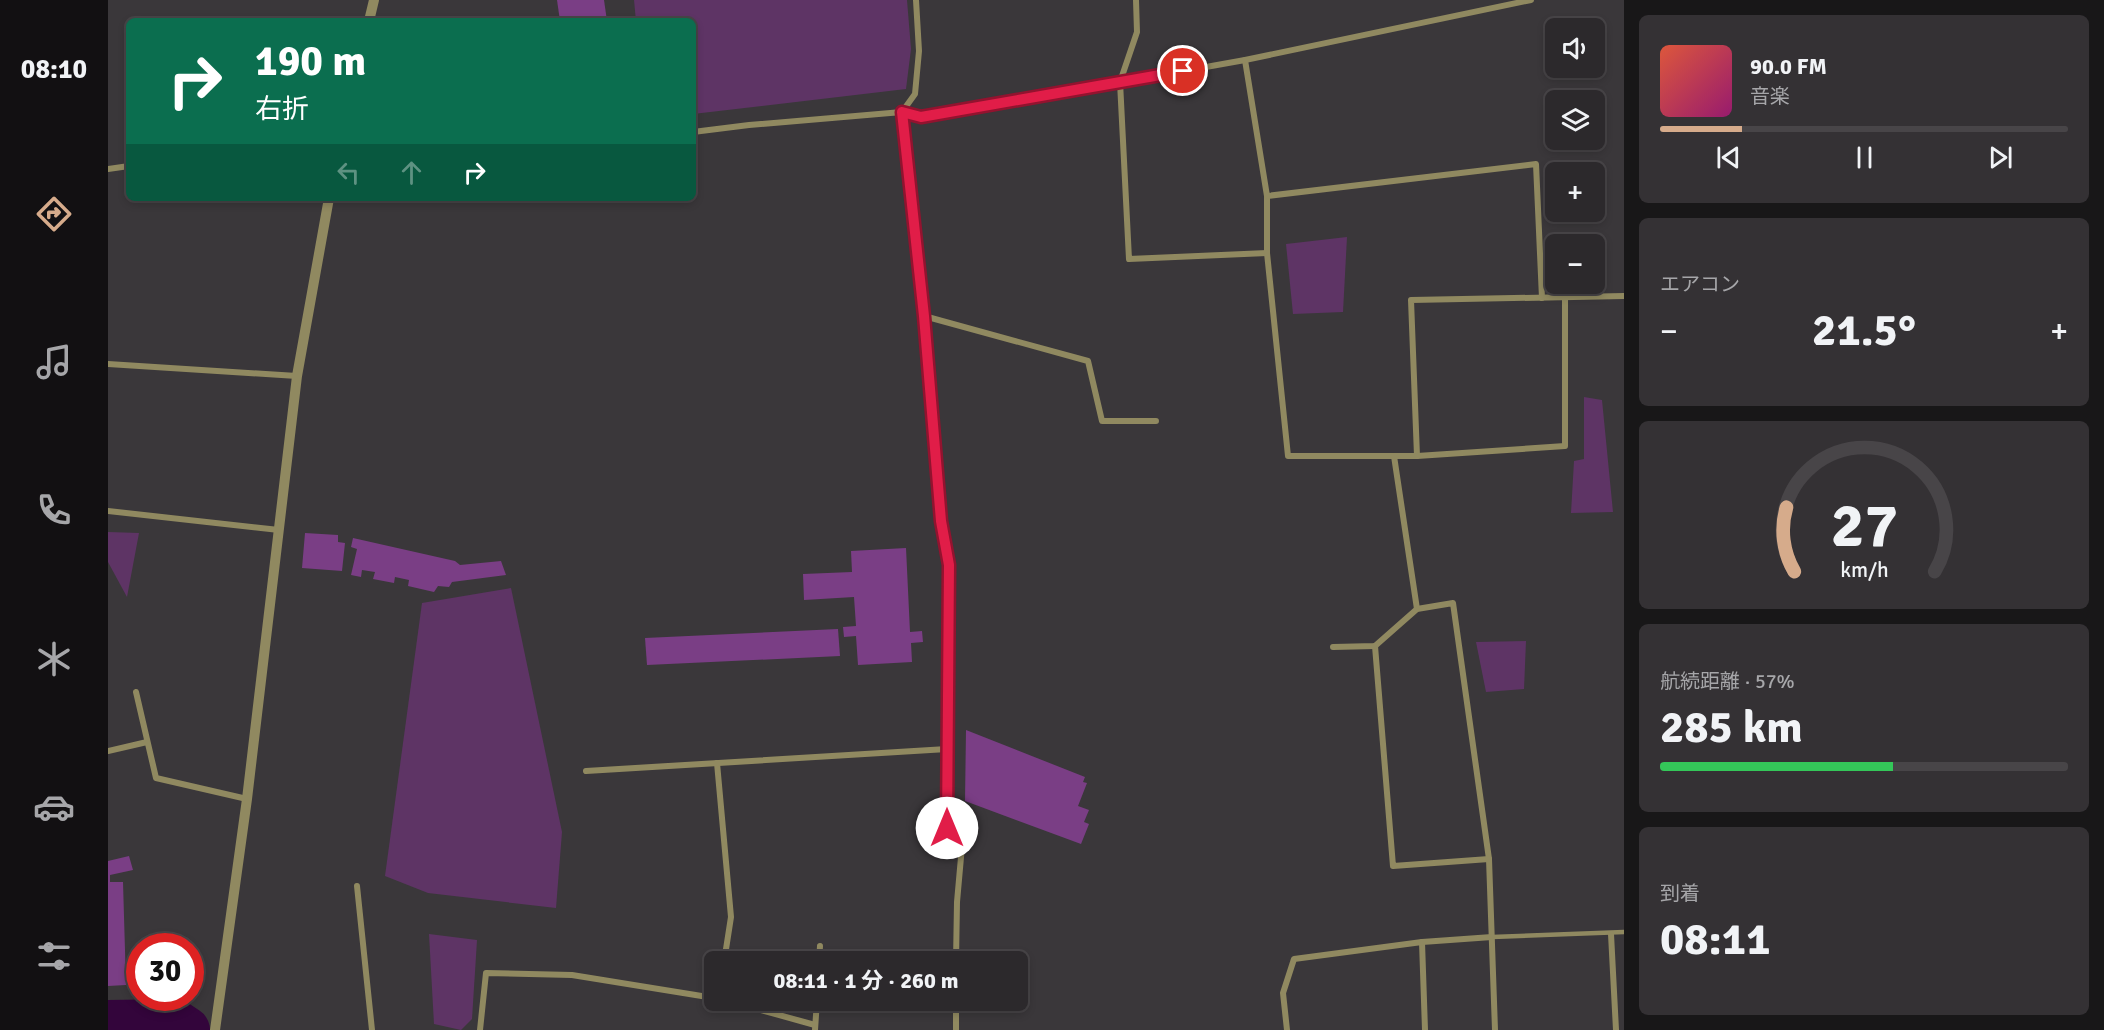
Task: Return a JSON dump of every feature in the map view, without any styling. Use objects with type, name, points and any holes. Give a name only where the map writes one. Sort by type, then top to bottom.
[{"type":"street","points":[[370,18],[374,0]]},
{"type":"street","points":[[915,0],[919,51],[915,94],[902,112],[924,316],[941,521],[949,565],[947,828],[962,846],[957,902],[956,951]]},
{"type":"street","points":[[1136,0],[1137,32],[1120,82],[1129,259],[1267,253]]},
{"type":"street","points":[[696,132],[902,112],[921,117],[1245,60],[1531,0]]},
{"type":"street","points":[[1245,60],[1267,196],[1267,253],[1288,456],[1417,456],[1565,447],[1565,297]]},
{"type":"street","points":[[1267,196],[1536,164],[1542,298]]},
{"type":"street","points":[[108,169],[126,166]]},
{"type":"street","points":[[215,1029],[247,799],[297,376],[328,201]]},
{"type":"street","points":[[1417,456],[1411,300],[1624,296]]},
{"type":"street","points":[[924,316],[1088,361],[1102,421],[1156,421]]},
{"type":"street","points":[[108,364],[297,376]]},
{"type":"street","points":[[1394,456],[1417,609]]},
{"type":"street","points":[[108,511],[279,530]]},
{"type":"street","points":[[1333,647],[1374,646],[1417,609],[1453,603],[1489,859],[1495,1030]]},
{"type":"street","points":[[1374,646],[1393,866],[1489,859]]},
{"type":"street","points":[[136,692],[156,778],[247,799]]},
{"type":"street","points":[[108,751],[147,742]]},
{"type":"street","points":[[586,771],[947,749]]},
{"type":"street","points":[[717,763],[731,917],[726,951]]},
{"type":"street","points":[[357,886],[372,1030]]},
{"type":"street","points":[[1611,934],[1616,1030]]},
{"type":"street","points":[[1287,1030],[1283,993],[1294,959],[1422,942],[1492,937]]},
{"type":"street","points":[[1422,942],[1425,1030]]},
{"type":"street","points":[[820,946],[820,951]]},
{"type":"street","points":[[480,1030],[486,974],[572,975],[704,996]]},
{"type":"street","points":[[760,1011],[815,1028],[816,1011]]},
{"type":"street","points":[[956,1011],[956,1030]]},
{"type":"lane","points":[[1492,937],[1624,932]]},
{"type":"shaded area","points":[[634,0],[907,0],[911,49],[906,89],[696,114],[696,18],[636,18]]},
{"type":"shaded area","points":[[1347,237],[1343,312],[1293,314],[1286,244]]},
{"type":"shaded area","points":[[1584,397],[1602,400],[1613,512],[1571,513],[1574,461],[1584,459]]},
{"type":"shaded area","points":[[108,532],[139,533],[127,597],[108,562]]},
{"type":"shaded area","points":[[511,588],[562,832],[556,908],[428,893],[385,876],[422,603]]},
{"type":"shaded area","points":[[1526,641],[1524,689],[1486,692],[1476,642]]},
{"type":"shaded area","points":[[429,934],[477,940],[472,1019],[461,1030],[434,1024]]},
{"type":"building","points":[[557,0],[604,0],[607,18],[560,18]]},
{"type":"building","points":[[305,533],[338,535],[338,542],[345,543],[342,571],[302,568]]},
{"type":"building","points":[[353,538],[455,561],[460,565],[501,561],[506,575],[452,582],[449,587],[438,586],[434,592],[408,586],[409,580],[395,577],[394,583],[373,579],[375,572],[362,570],[361,577],[351,575],[357,549],[351,547]]},
{"type":"building","points":[[906,548],[910,632],[922,631],[923,642],[911,643],[912,662],[858,665],[856,636],[844,637],[843,627],[856,626],[854,597],[804,600],[803,574],[852,572],[851,551]]},
{"type":"building","points":[[838,629],[840,656],[647,665],[645,638]]},
{"type":"building","points":[[966,730],[1085,777],[1083,782],[1087,783],[1078,806],[1089,810],[1084,822],[1089,824],[1081,844],[965,801]]},
{"type":"building","points":[[129,856],[133,870],[110,875],[110,882],[123,882],[126,985],[108,986],[108,861]]},
{"type":"waterway","points":[[108,1023],[175,1022],[187,1030]]},
{"type":"route","points":[[947,828],[949,565],[941,521],[924,316],[902,112],[921,117],[1183,71]]}]
